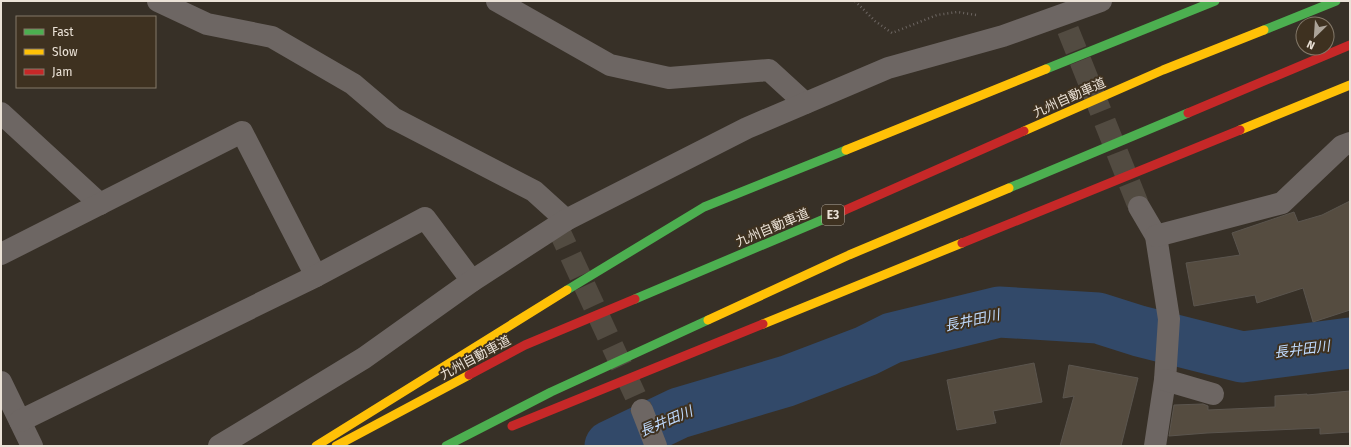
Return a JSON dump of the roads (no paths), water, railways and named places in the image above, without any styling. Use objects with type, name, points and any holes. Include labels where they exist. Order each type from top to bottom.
[{"type":"highway","points":[[316,446],[535,309],[704,207],[1216,1]]},
{"type":"highway","name":"九州自動車道","points":[[336,446],[525,346],[829,217],[1163,70],[1336,1]]},
{"type":"highway","points":[[446,446],[551,392],[849,255],[1350,45]]},
{"type":"highway","points":[[507,428],[1350,85]]},
{"type":"highway","points":[[464,446],[478,440]]},
{"type":"street","points":[[158,1],[207,24],[272,36],[353,84],[393,118],[534,191],[566,220]]},
{"type":"street","points":[[498,1],[610,65],[670,78],[769,70],[805,103]]},
{"type":"street","points":[[219,446],[364,358],[472,281],[566,220],[747,128],[888,68],[1003,36],[1066,22],[1101,1]]},
{"type":"street","points":[[1,113],[100,204]]},
{"type":"street","points":[[1,254],[242,132],[316,276]]},
{"type":"street","points":[[1156,236],[1282,203],[1342,146],[1350,143]]},
{"type":"street","points":[[1139,207],[1156,236],[1169,319],[1166,380],[1154,446]]},
{"type":"street","points":[[20,421],[316,276],[425,218],[472,281]]},
{"type":"street","points":[[1166,380],[1213,394]]},
{"type":"street","points":[[1,382],[32,446]]},
{"type":"street","points":[[643,413],[656,446]]},
{"type":"waterway","name":"長井田川","points":[[610,446],[679,413],[787,381],[866,351],[892,338],[999,312],[1098,318],[1139,331],[1242,357],[1350,343]]},
{"type":"tunnel","points":[[1068,30],[1139,207]]},
{"type":"tunnel","points":[[557,226],[642,410]]}]
